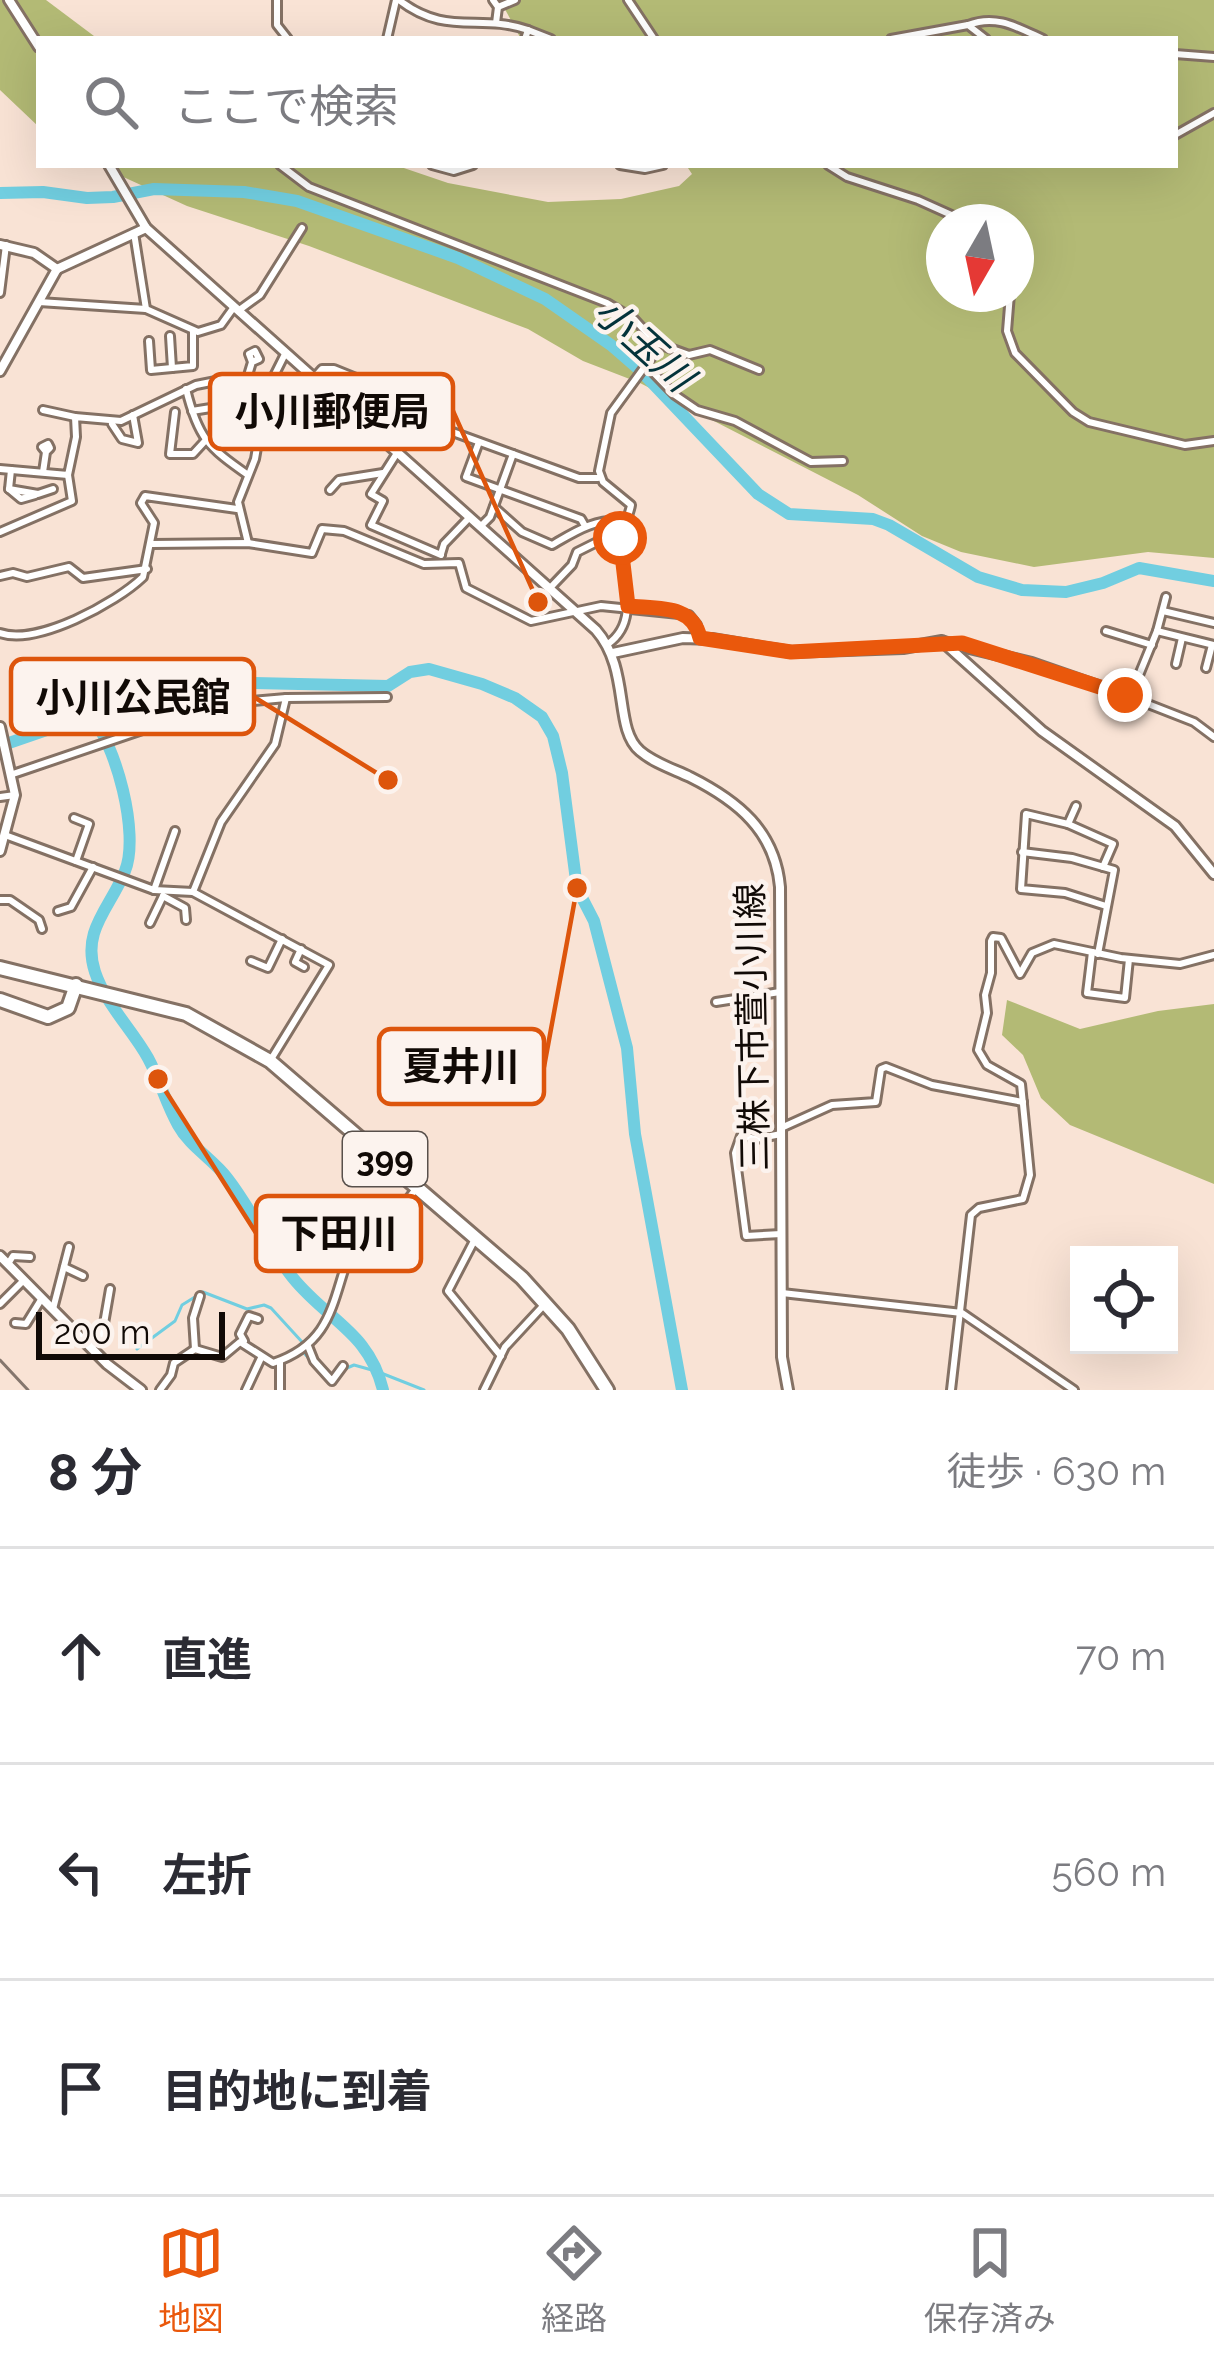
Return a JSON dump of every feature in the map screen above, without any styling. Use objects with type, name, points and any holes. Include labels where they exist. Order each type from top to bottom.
[{"type":"highway","name":"399","points":[[0,968],[186,1014],[271,1061],[546,1303],[607,1390]]},
{"type":"highway","points":[[0,1000],[48,1018],[68,1008],[76,985]]},
{"type":"main road","points":[[9,0],[36,42]]},
{"type":"main road","points":[[111,168],[146,228],[482,526],[611,648],[700,638],[791,652],[903,648],[942,641],[1032,663],[1130,697]]},
{"type":"main road","points":[[0,371],[57,269],[146,228]]},
{"type":"main road","points":[[3,245],[34,253],[57,269]]},
{"type":"main road","points":[[942,641],[1068,752],[1175,826],[1214,874]]},
{"type":"main road","name":"三株下市萱小川線","points":[[611,648],[632,743],[748,814],[771,845],[780,887],[782,1357],[788,1390]]},
{"type":"main road","points":[[0,727],[15,795],[0,851]]},
{"type":"main road","points":[[0,1256],[89,1346],[141,1390]]},
{"type":"street","points":[[277,0],[277,25],[286,36]]},
{"type":"street","points":[[388,36],[397,0],[426,17],[456,25],[496,22],[526,34]]},
{"type":"street","points":[[496,22],[496,4],[514,0]]},
{"type":"street","points":[[628,0],[652,36]]},
{"type":"street","points":[[908,36],[982,20],[998,20],[1036,36]]},
{"type":"street","points":[[968,25],[982,36]]},
{"type":"street","points":[[1178,55],[1214,57]]},
{"type":"street","points":[[1178,133],[1214,113]]},
{"type":"street","points":[[284,168],[309,187],[607,303],[634,319],[655,342],[689,356],[710,350],[759,370]]},
{"type":"street","points":[[833,168],[927,204]]},
{"type":"street","points":[[39,302],[146,309],[193,331],[215,328],[260,295],[302,228]]},
{"type":"street","points":[[134,233],[146,309]]},
{"type":"street","points":[[0,293],[3,245]]},
{"type":"street","points":[[1008,312],[1006,331],[1015,353],[1073,412],[1089,422],[1185,445],[1214,441]]},
{"type":"street","points":[[149,341],[151,370],[193,366],[193,331]]},
{"type":"street","points":[[170,336],[172,368]]},
{"type":"street","points":[[600,477],[607,427],[654,354],[655,342]]},
{"type":"street","points":[[248,543],[237,509],[267,391],[286,352]]},
{"type":"street","points":[[245,383],[252,362]]},
{"type":"street","points":[[645,366],[697,410],[735,421],[811,462],[843,460]]},
{"type":"street","points":[[314,378],[322,369],[334,369],[366,382],[414,418],[579,478],[600,477],[629,500],[631,510],[620,538],[628,606],[611,648]]},
{"type":"street","points":[[43,410],[111,423],[216,380],[245,383],[306,406],[309,425]]},
{"type":"street","points":[[187,389],[205,441],[248,476]]},
{"type":"street","points":[[192,411],[218,406]]},
{"type":"street","points":[[175,412],[171,440],[177,442],[179,455],[194,454],[205,441]]},
{"type":"street","points":[[111,423],[122,439],[138,432],[133,415]]},
{"type":"street","points":[[0,532],[72,501],[68,475],[75,417]]},
{"type":"street","points":[[479,442],[466,477],[581,519],[585,526]]},
{"type":"street","points":[[43,472],[46,452]]},
{"type":"street","points":[[398,453],[371,494],[383,501],[371,525],[463,566],[466,588],[522,620],[628,606],[688,615],[700,638]]},
{"type":"street","points":[[482,526],[513,454]]},
{"type":"street","points":[[0,469],[68,475]]},
{"type":"street","points":[[11,470],[8,488],[21,499],[52,489]]},
{"type":"street","points":[[330,490],[339,480],[383,473]]},
{"type":"street","points":[[0,633],[11,637],[64,626],[135,585],[147,569],[152,544],[154,523],[141,503],[145,496],[237,509]]},
{"type":"street","points":[[494,507],[523,532],[552,545],[585,526],[626,521]]},
{"type":"street","points":[[441,559],[444,544],[470,516]]},
{"type":"street","points":[[152,544],[248,543],[312,553],[322,529],[344,531],[424,564],[441,559]]},
{"type":"street","points":[[550,588],[572,565],[577,552],[620,538]]},
{"type":"street","points":[[0,576],[27,577],[69,567],[83,578],[147,569]]},
{"type":"street","points":[[1166,597],[1130,697],[1193,722],[1214,737]]},
{"type":"street","points":[[1162,611],[1214,623]]},
{"type":"street","points":[[1106,631],[1152,645]]},
{"type":"street","points":[[1157,632],[1213,645],[1206,668]]},
{"type":"street","points":[[1176,664],[1182,638]]},
{"type":"street","points":[[13,772],[219,704],[388,697]]},
{"type":"street","points":[[193,892],[221,822],[275,744],[286,698]]},
{"type":"street","points":[[0,797],[15,795]]},
{"type":"street","points":[[1068,824],[1076,806]]},
{"type":"street","points":[[1103,867],[1112,844],[1029,812],[1021,889],[1065,893],[1106,906]]},
{"type":"street","points":[[74,818],[89,824],[76,861]]},
{"type":"street","points":[[154,890],[175,831]]},
{"type":"street","points":[[5,835],[154,890],[185,908],[186,920]]},
{"type":"street","points":[[1022,851],[1114,869],[1087,993],[1125,998],[1129,959]]},
{"type":"street","points":[[58,911],[71,907],[93,867]]},
{"type":"street","points":[[164,895],[193,892],[328,965],[271,1061]]},
{"type":"street","points":[[150,923],[164,895]]},
{"type":"street","points":[[0,900],[10,900],[39,920],[42,929]]},
{"type":"street","points":[[951,1390],[971,1215],[979,1208],[1016,1203],[1026,1194],[1030,1168],[1020,1082],[987,1066],[978,1050],[988,1013],[985,994],[991,973],[991,940],[1001,938],[1020,974],[1027,958],[1043,946],[1186,964],[1214,955]]},
{"type":"street","points":[[251,961],[268,968],[282,939]]},
{"type":"street","points":[[301,949],[295,962],[304,967]]},
{"type":"street","points":[[716,1002],[780,992]]},
{"type":"street","points":[[782,1234],[746,1236],[735,1154],[741,1136],[755,1138],[781,1131],[832,1105],[876,1102],[881,1070],[886,1066],[932,1085],[1023,1102]]},
{"type":"street","points":[[258,1319],[249,1316],[244,1320],[240,1334],[268,1362],[280,1361],[306,1345],[327,1327],[356,1238],[390,1222],[417,1187]]},
{"type":"street","points":[[476,1238],[448,1291],[501,1356]]},
{"type":"street","points":[[53,1310],[70,1247]]},
{"type":"street","points":[[8,1264],[13,1256],[30,1257]]},
{"type":"street","points":[[64,1267],[83,1276]]},
{"type":"street","points":[[0,1304],[24,1280]]},
{"type":"street","points":[[89,1346],[101,1342],[110,1289]]},
{"type":"street","points":[[782,1293],[962,1313],[1074,1390]]},
{"type":"street","points":[[195,1349],[194,1318],[200,1296]]},
{"type":"street","points":[[15,1323],[26,1324],[42,1298]]},
{"type":"street","points":[[484,1390],[501,1356],[546,1303]]},
{"type":"street","points":[[195,1349],[222,1357],[235,1342],[245,1344]]},
{"type":"street","points":[[306,1345],[332,1381],[343,1366]]},
{"type":"street","points":[[160,1390],[175,1363],[195,1349]]},
{"type":"street","points":[[246,1390],[261,1358]]},
{"type":"street","points":[[280,1361],[280,1390]]},
{"type":"green space","points":[[0,0],[46,0],[94,36],[36,36],[36,124],[0,90]]},
{"type":"green space","points":[[500,0],[1214,0],[1214,558],[1148,552],[1034,567],[961,552],[922,536],[858,495],[640,383],[583,361],[528,329],[309,246],[187,206],[104,168],[404,168],[448,183],[548,202],[621,199],[679,186],[692,174],[688,168],[1178,168],[1178,36],[519,36]]},
{"type":"green space","points":[[1007,1000],[1080,1029],[1214,1004],[1214,1184],[1070,1125],[1041,1098],[1023,1055],[1002,1035]]},
{"type":"waterway","name":"小玉川","points":[[0,193],[87,198],[154,189],[244,192],[297,201],[458,258],[545,299],[642,372],[758,494],[789,514],[873,519],[978,577],[1022,590],[1066,592],[1139,568],[1214,581]]},
{"type":"waterway","points":[[0,746],[90,715],[179,694],[249,683],[388,686],[410,672],[429,669],[515,698],[542,717],[553,736],[562,773],[577,888],[594,921],[627,1048],[635,1134],[682,1390]]},
{"type":"waterway","points":[[90,715],[109,746],[130,835],[125,871],[92,944],[100,984],[148,1058],[183,1133],[228,1179],[293,1278],[358,1340],[383,1390]]},
{"type":"waterway","points":[[137,1349],[175,1321],[182,1305],[203,1292],[247,1309],[271,1308],[303,1343],[312,1362]]},
{"type":"waterway","points":[[347,1368],[354,1365],[379,1372]]},
{"type":"waterway","points":[[381,1373],[424,1390]]},
{"type":"railway","points":[[0,1360],[28,1390]]},
{"type":"place","name":"小川郵便局","points":[[538,602]]},
{"type":"place","name":"小川公民館","points":[[388,780]]},
{"type":"place","name":"夏井川","points":[[577,888]]},
{"type":"place","name":"下田川","points":[[158,1079]]},
{"type":"route","points":[[620,538],[628,606],[688,615],[700,638],[791,652],[962,643],[1125,695]]}]
